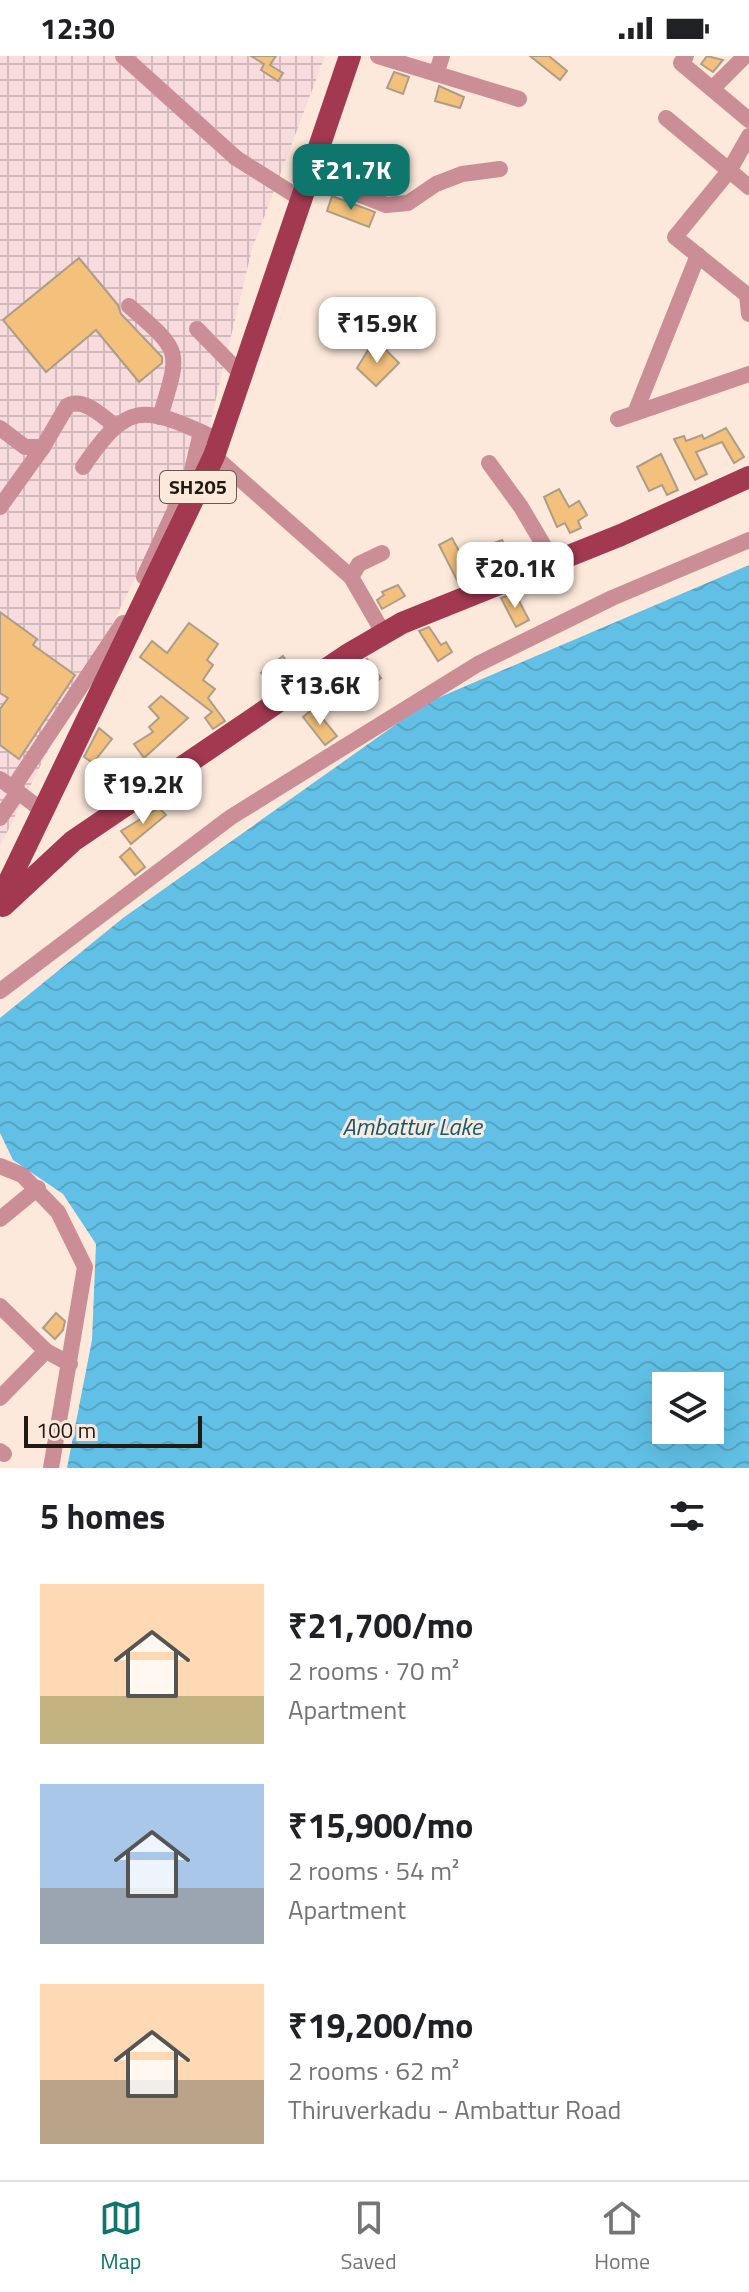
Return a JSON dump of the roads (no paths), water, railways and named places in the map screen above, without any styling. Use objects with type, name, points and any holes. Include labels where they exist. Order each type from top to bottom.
[{"type":"main road","name":"SH205","points":[[0,900],[241,374],[350,56]]},
{"type":"main road","points":[[0,908],[73,841],[384,634],[749,477]]},
{"type":"main road","points":[[40,818],[50,837],[73,841]]},
{"type":"street","points":[[123,56],[236,158],[301,199]]},
{"type":"street","points":[[378,56],[519,99]]},
{"type":"street","points":[[436,74],[442,56]]},
{"type":"street","points":[[686,56],[681,63],[749,120]]},
{"type":"street","points":[[712,89],[745,56]]},
{"type":"street","points":[[666,118],[749,187]]},
{"type":"street","points":[[749,136],[729,171],[675,237],[747,295],[749,314]]},
{"type":"street","points":[[309,175],[386,205],[400,206],[462,174],[500,169]]},
{"type":"street","points":[[635,413],[698,255]]},
{"type":"street","points":[[129,306],[166,338],[174,349],[174,373],[160,417]]},
{"type":"street","points":[[197,329],[241,374]]},
{"type":"street","points":[[618,419],[749,374]]},
{"type":"street","points":[[0,507],[43,447],[67,406],[73,402],[84,405],[114,425]]},
{"type":"street","points":[[83,467],[114,425],[141,412],[160,417],[211,442],[351,577],[384,634]]},
{"type":"street","points":[[0,428],[25,447],[43,447]]},
{"type":"street","points":[[0,818],[10,786],[119,632],[191,475],[211,442]]},
{"type":"street","points":[[489,463],[521,507],[553,561]]},
{"type":"street","points":[[0,991],[231,817],[478,664],[612,598],[749,540]]},
{"type":"street","points":[[351,577],[359,564],[382,553]]},
{"type":"street","points":[[10,786],[40,818]]},
{"type":"street","points":[[0,1166],[38,1188],[58,1212],[85,1267],[51,1468]]},
{"type":"street","points":[[0,1219],[38,1188]]},
{"type":"street","points":[[0,1306],[46,1351],[70,1364]]},
{"type":"street","points":[[0,1398],[46,1351]]},
{"type":"water","name":"Ambattur Lake","points":[[749,565],[749,1468],[67,1468],[92,1340],[96,1244],[63,1194],[13,1160],[0,1133],[0,1018],[123,918],[426,703]]}]
